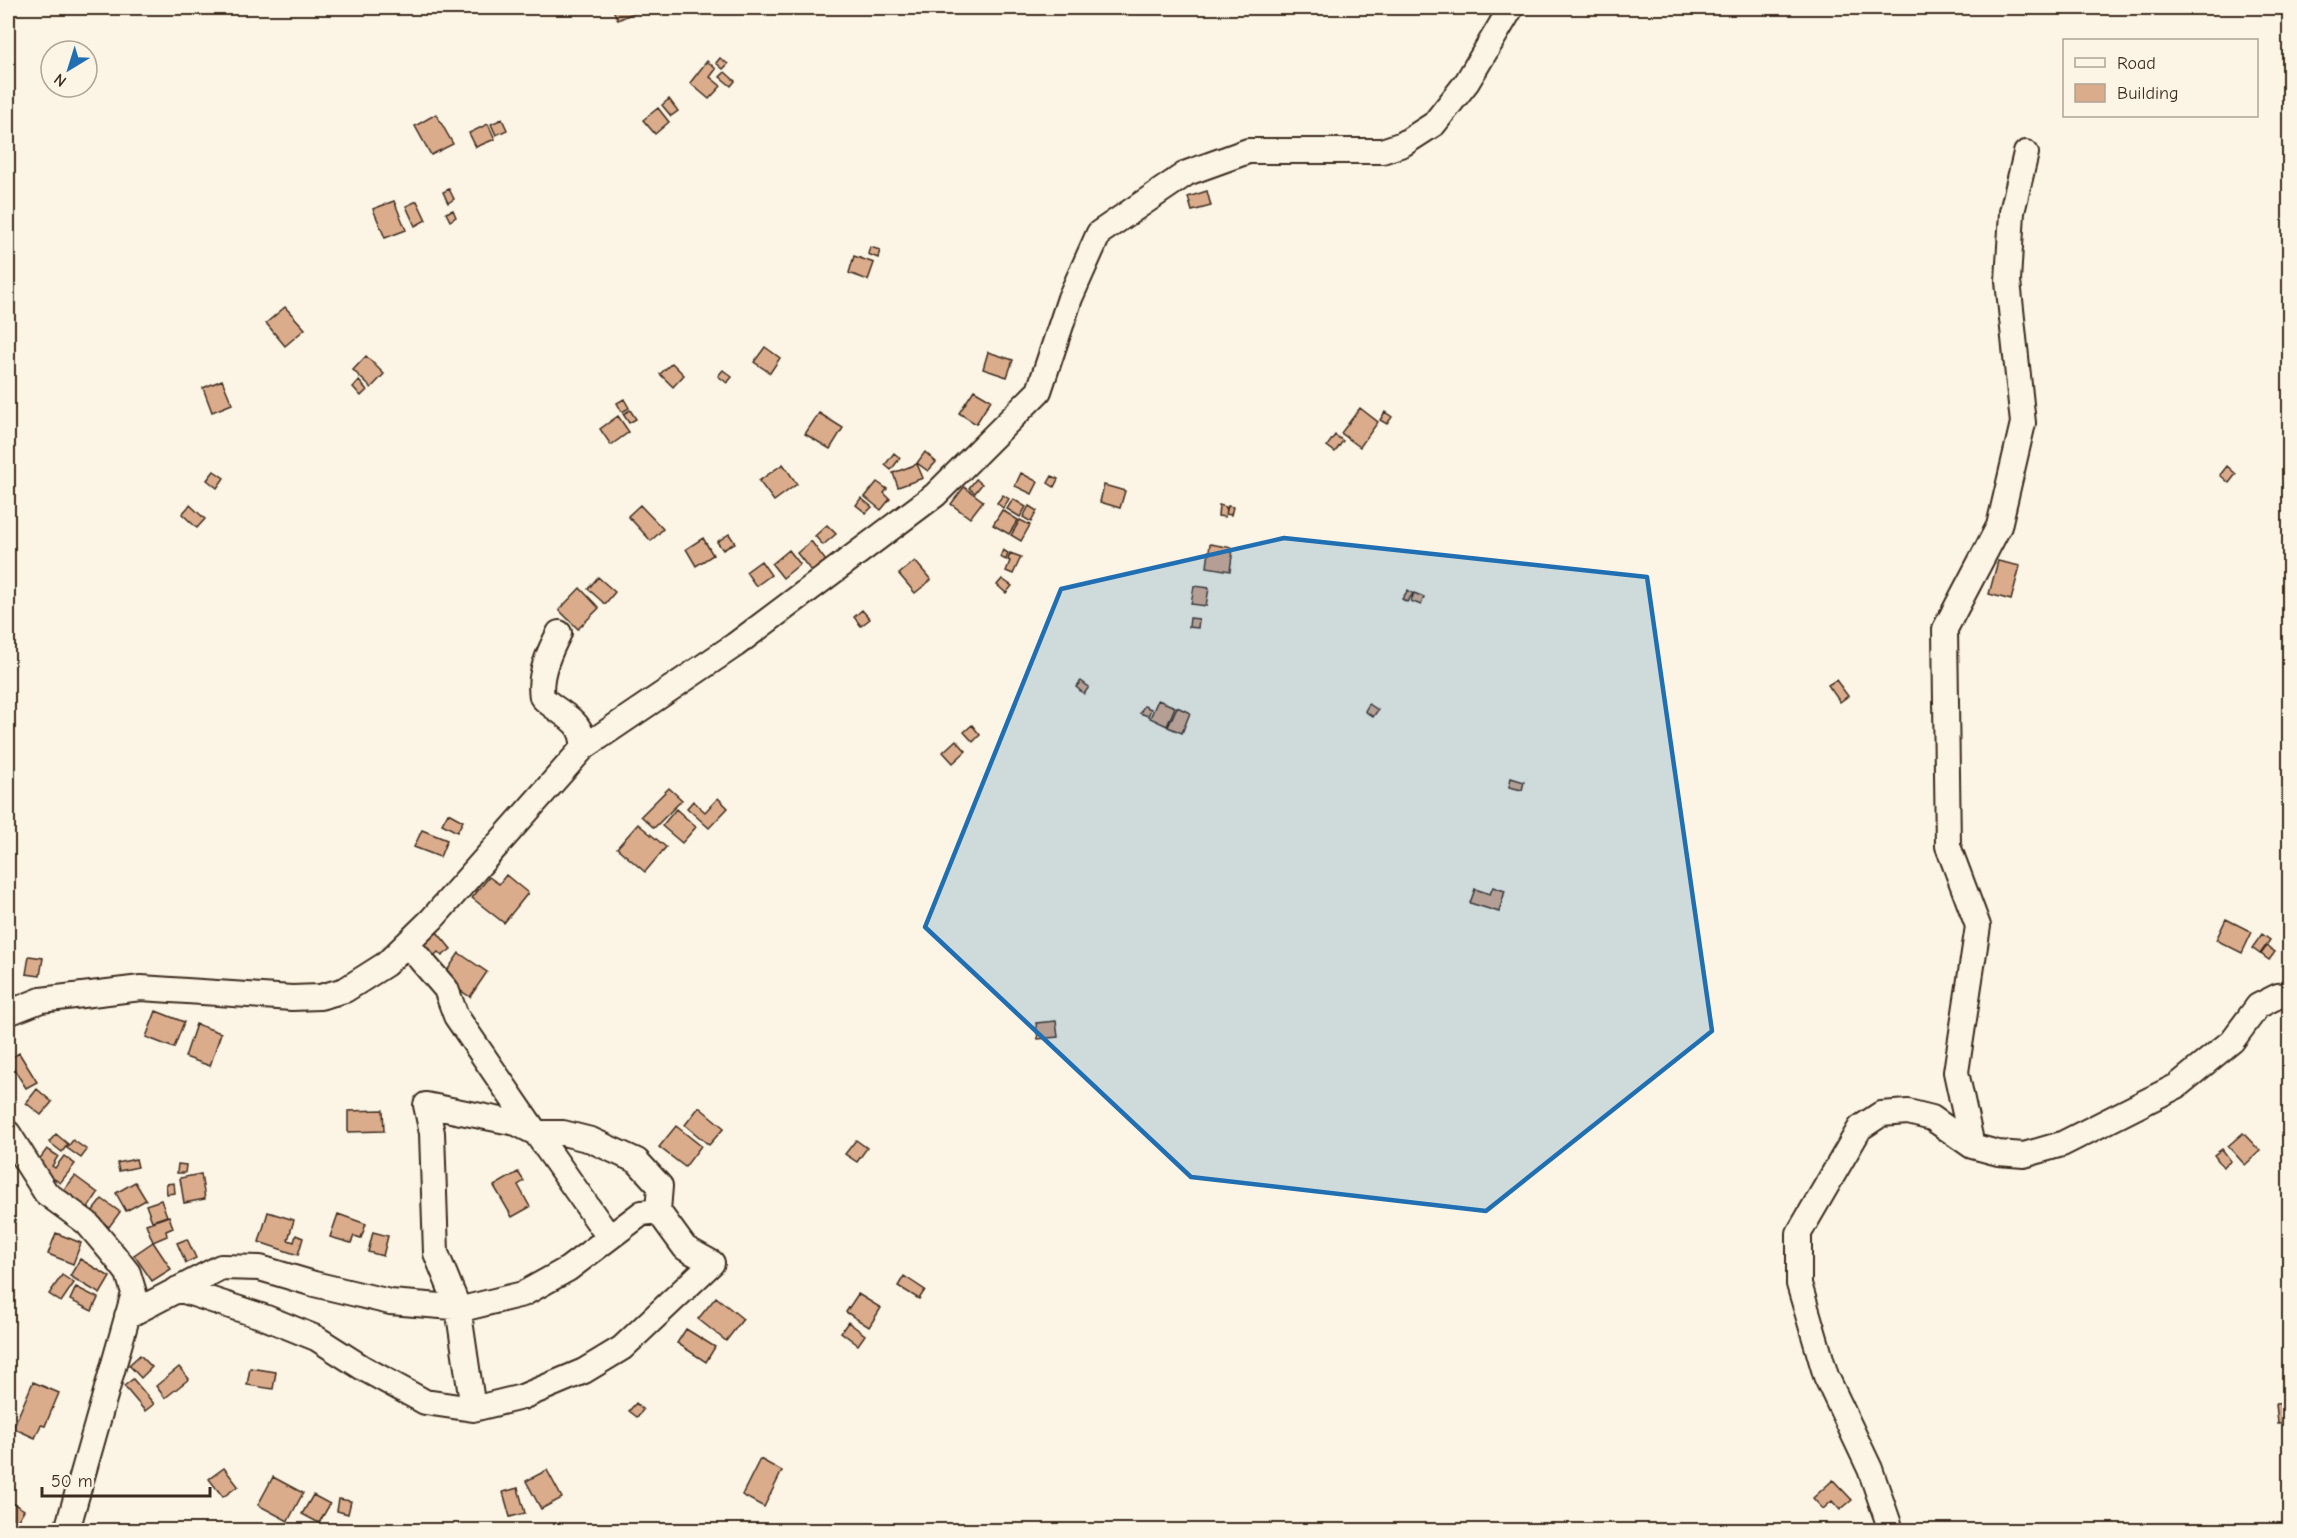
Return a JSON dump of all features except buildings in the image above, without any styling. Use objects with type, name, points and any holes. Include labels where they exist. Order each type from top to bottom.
[{"type":"street","points":[[8,1013],[41,1000],[141,988],[292,998],[321,997],[345,990],[386,964],[432,920],[583,748],[735,645],[935,495],[1040,391],[1070,298],[1099,233],[1187,173],[1248,151],[1382,151],[1404,144],[1434,123],[1467,82],[1511,8]]},
{"type":"street","points":[[1972,1146],[1956,1072],[1978,926],[1948,846],[1945,629],[1999,526],[2023,423],[2008,281],[2012,212],[2026,153]]},
{"type":"street","points":[[559,633],[543,672],[540,686],[542,697],[579,728],[584,736],[583,748]]},
{"type":"street","points":[[407,944],[446,989],[456,1016],[609,1237]]},
{"type":"street","points":[[1891,1530],[1870,1469],[1826,1376],[1799,1284],[1799,1233],[1860,1128],[1881,1114],[1908,1112],[1932,1118],[1972,1146],[1998,1153],[2024,1155],[2062,1144],[2177,1086],[2232,1041],[2258,1006],[2278,996],[2289,994]]},
{"type":"street","points":[[178,1289],[264,1317],[316,1338],[363,1368],[425,1402],[473,1409],[522,1397],[584,1371],[622,1348],[712,1263],[685,1248],[658,1211],[660,1186],[637,1161],[591,1140],[563,1133],[536,1133],[516,1123],[426,1105],[432,1133],[436,1253],[458,1307],[473,1409]]},
{"type":"street","points":[[8,1133],[46,1193],[87,1223],[128,1274],[134,1293],[67,1530]]},
{"type":"street","points":[[127,1316],[220,1267],[260,1268],[314,1284],[390,1302],[466,1308],[523,1294],[568,1269],[642,1213],[658,1211]]},
{"type":"highlighted area","points":[[1284,538],[1647,577],[1712,1031],[1486,1211],[1191,1177],[925,927],[1061,589]]}]
